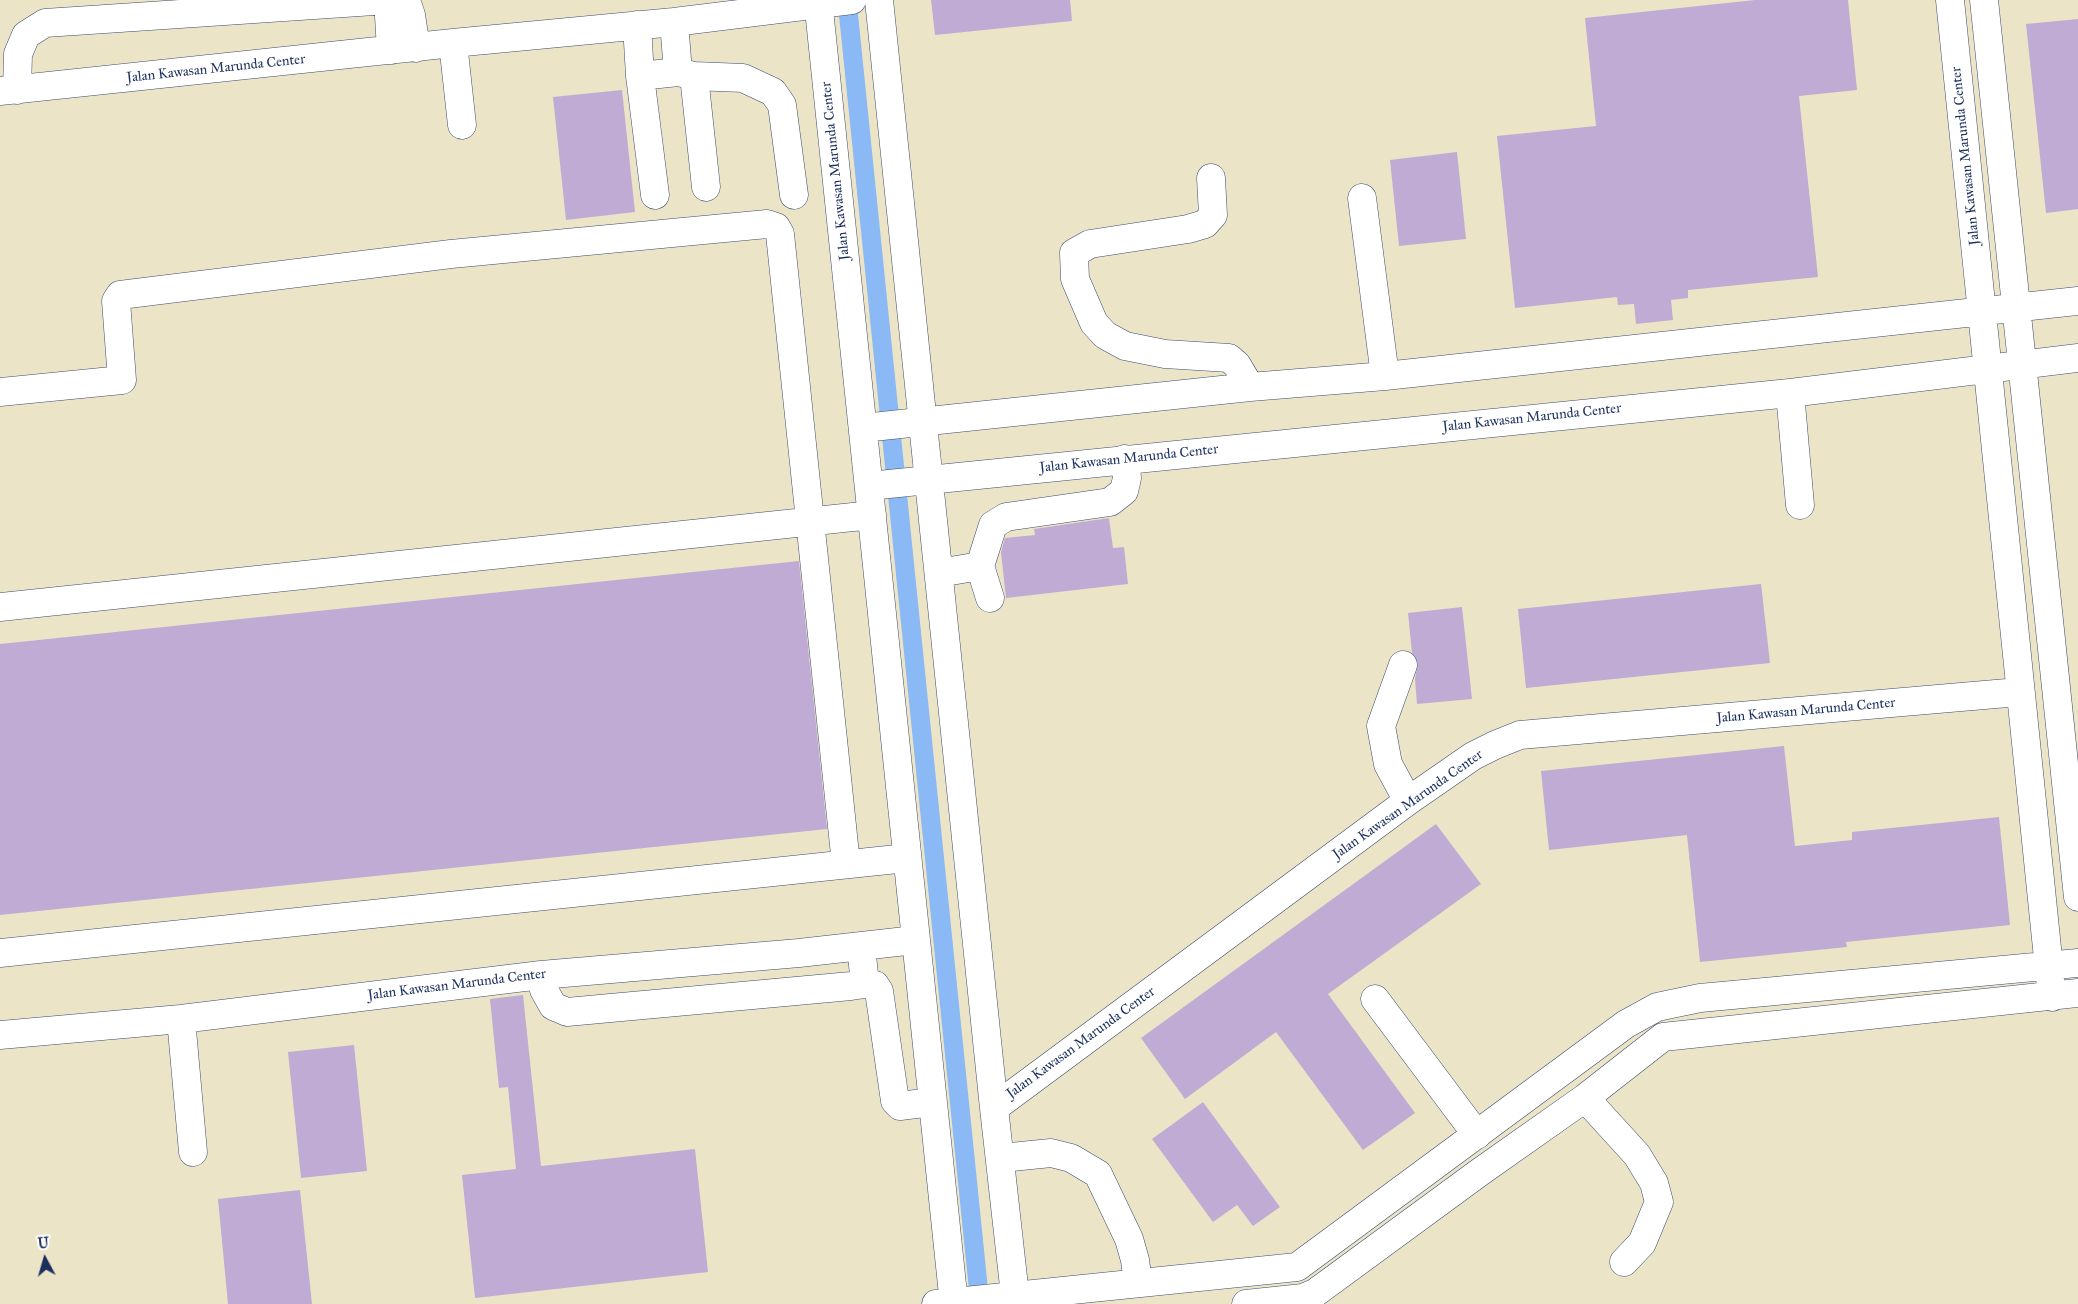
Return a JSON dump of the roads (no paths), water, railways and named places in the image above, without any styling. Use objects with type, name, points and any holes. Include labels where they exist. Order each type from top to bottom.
[{"type":"lane","name":"Jalan Kawasan Marunda Center","points":[[389,0],[45,23],[26,35],[18,54],[8,90],[453,43],[674,22],[766,6],[820,2],[872,485],[872,515],[952,1303],[1011,1299],[1138,1283],[1297,1267],[1626,1024],[1657,1007],[1700,998],[2078,963]]},
{"type":"lane","points":[[400,0],[389,16],[404,49]]},
{"type":"lane","points":[[820,2],[852,0]]},
{"type":"lane","name":"Jalan Kawasan Marunda Center","points":[[879,0],[925,480],[938,573],[994,1108],[1001,1158],[1011,1299]]},
{"type":"lane","name":"Jalan Kawasan Marunda Center","points":[[1950,0],[2019,692],[2052,997]]},
{"type":"lane","points":[[1984,0],[2078,897]]},
{"type":"lane","points":[[674,22],[686,74],[706,187]]},
{"type":"lane","points":[[636,25],[640,76],[655,195]]},
{"type":"lane","points":[[453,43],[462,125]]},
{"type":"lane","points":[[640,76],[686,74],[743,78],[773,92],[782,106],[794,195]]},
{"type":"lane","points":[[1211,178],[1213,215],[1205,224],[1188,229],[1090,244],[1074,252],[1075,279],[1094,323],[1105,335],[1125,346],[1165,354],[1229,358],[1237,365],[1250,387]]},
{"type":"lane","points":[[1362,198],[1386,376]]},
{"type":"lane","points":[[0,392],[122,380],[116,301],[120,294],[451,254],[767,224],[776,227],[780,234],[846,864]]},
{"type":"lane","points":[[866,427],[1250,387],[1386,376],[2078,301]]},
{"type":"lane","name":"Jalan Kawasan Marunda Center","points":[[872,485],[1790,393],[1987,367],[2078,358]]},
{"type":"lane","points":[[1790,393],[1800,506]]},
{"type":"lane","points":[[990,598],[980,566],[993,525],[1006,517],[1110,502],[1124,491],[1127,478],[1125,459]]},
{"type":"lane","points":[[0,607],[352,568],[810,523],[872,515]]},
{"type":"lane","points":[[938,573],[980,566]]},
{"type":"lane","points":[[1403,665],[1381,726],[1388,764],[1408,801]]},
{"type":"lane","name":"Jalan Kawasan Marunda Center","points":[[994,1108],[1408,801],[1473,756],[1520,735],[2019,692]]},
{"type":"lane","points":[[0,953],[907,858]]},
{"type":"lane","name":"Jalan Kawasan Marunda Center","points":[[0,1035],[181,1018],[541,975],[799,953],[915,940]]},
{"type":"lane","points":[[861,946],[865,984]]},
{"type":"lane","points":[[799,953],[805,990]]},
{"type":"lane","points":[[541,975],[544,990],[553,1006],[567,1012],[865,984],[874,985],[879,991],[895,1101],[900,1106],[932,1102]]},
{"type":"lane","points":[[1246,1304],[1303,1298],[1315,1294],[1480,1172],[1585,1098],[1663,1037],[2078,993]]},
{"type":"lane","points":[[1375,999],[1470,1141],[1480,1172]]},
{"type":"lane","points":[[1657,1007],[1663,1037]]},
{"type":"lane","points":[[181,1018],[193,1152]]},
{"type":"lane","points":[[1585,1098],[1638,1156],[1654,1183],[1659,1202],[1642,1242],[1624,1262]]},
{"type":"lane","points":[[1001,1158],[1050,1153],[1071,1158],[1098,1174],[1129,1239],[1136,1260],[1138,1283]]},
{"type":"waterway","points":[[847,0],[980,1304]]}]
